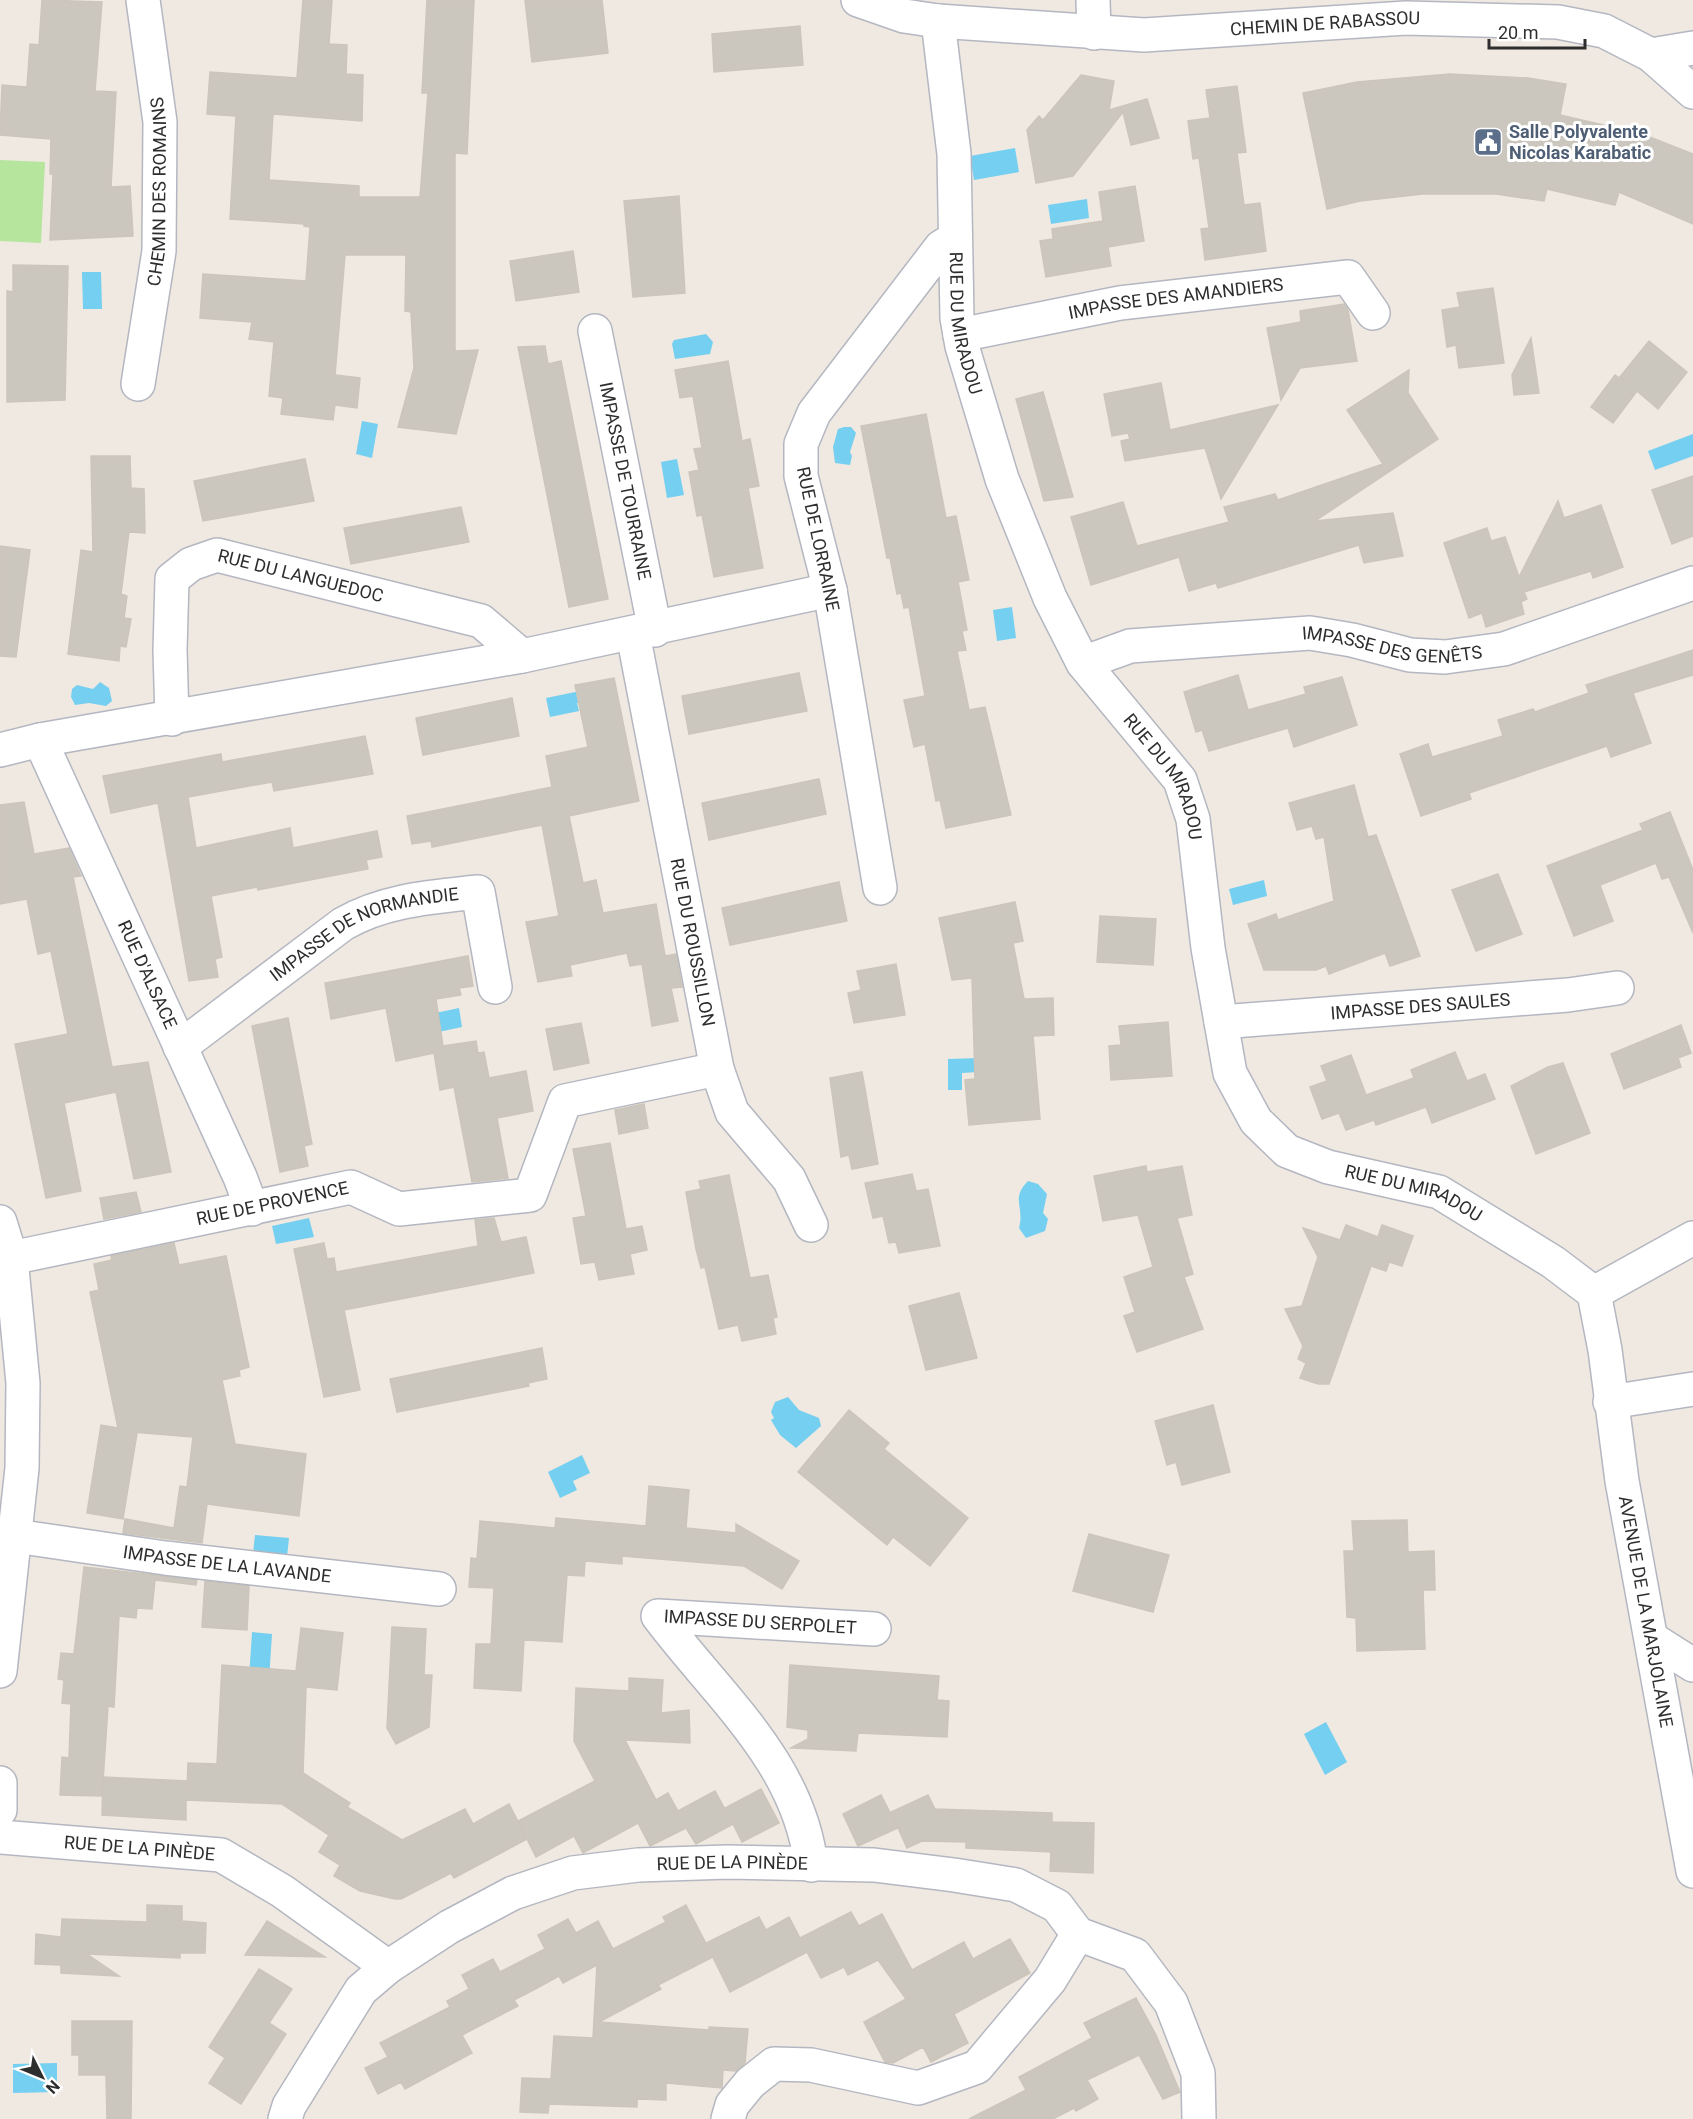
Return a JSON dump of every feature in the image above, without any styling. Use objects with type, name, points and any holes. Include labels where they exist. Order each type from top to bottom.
[{"type":"street","name":"CHEMIN DES ROMAINS","points":[[138,384],[159,251],[160,122],[143,0]]},
{"type":"street","name":"CHEMIN DE RABASSOU","points":[[858,0],[904,16],[938,21],[1144,35],[1406,18],[1558,22],[1604,31],[1651,55],[1693,92]]},
{"type":"street","points":[[1093,0],[1094,33]]},
{"type":"street","name":"RUE DU MIRADOU","points":[[938,21],[954,154],[954,238],[960,335],[1002,479],[1050,598],[1083,663],[1180,780],[1193,819],[1208,948],[1230,1072],[1256,1121],[1287,1151],[1328,1167],[1439,1192],[1553,1262],[1594,1293]]},
{"type":"street","points":[[1651,55],[1693,48]]},
{"type":"street","name":"RUE DE LORRAINE","points":[[880,888],[830,590],[801,476],[801,444],[814,413],[941,247],[954,238]]},
{"type":"street","name":"IMPASSE DES AMANDIERS","points":[[960,335],[1120,303],[1348,277],[1373,314]]},
{"type":"street","name":"IMPASSE DE TOURRAINE","points":[[595,331],[644,632]]},
{"type":"street","name":"RUE DU LANGUEDOC","points":[[172,719],[170,650],[172,579],[190,564],[217,555],[481,621],[522,656]]},
{"type":"street","name":"IMPASSE DES GENÊTS","points":[[1083,663],[1130,646],[1310,633],[1352,640],[1410,655],[1445,657],[1504,649],[1693,583]]},
{"type":"street","points":[[0,750],[40,740],[172,719],[522,656],[644,632],[830,590]]},
{"type":"street","name":"RUE DU ROUSSILLON","points":[[644,632],[717,1069],[732,1112],[789,1179],[810,1225]]},
{"type":"street","name":"RUE D'ALSACE","points":[[40,740],[240,1177],[252,1209]]},
{"type":"street","name":"IMPASSE DE NORMANDIE","points":[[180,1047],[342,924],[364,912],[413,899],[478,892],[495,987]]},
{"type":"street","name":"IMPASSE DES SAULES","points":[[1221,1022],[1568,995],[1617,988]]},
{"type":"street","name":"RUE DE PROVENCE","points":[[11,1258],[351,1187],[399,1209],[530,1195],[565,1101],[717,1069]]},
{"type":"street","points":[[0,1222],[11,1258],[23,1383],[22,1468],[0,1671]]},
{"type":"street","points":[[1594,1293],[1693,1238]]},
{"type":"street","name":"AVENUE DE LA MARJOLAINE","points":[[1594,1293],[1605,1350],[1610,1402],[1652,1639],[1684,1763],[1693,1871]]},
{"type":"street","points":[[1610,1402],[1693,1389]]},
{"type":"street","name":"IMPASSE DE LA LAVANDE","points":[[15,1536],[165,1558],[439,1589]]},
{"type":"street","name":"IMPASSE DU SERPOLET","points":[[811,1865],[808,1835],[776,1763],[750,1727],[658,1616],[874,1629]]},
{"type":"street","points":[[1652,1639],[1693,1665]]},
{"type":"street","points":[[0,1783],[0,1810]]},
{"type":"street","name":"RUE DE LA PINÈDE","points":[[0,1837],[221,1855],[282,1891],[388,1967]]},
{"type":"street","name":"RUE DE LA PINÈDE","points":[[285,2119],[289,2106],[361,1990],[388,1967],[449,1928],[513,1893],[573,1873],[649,1865],[728,1862],[874,1865],[1016,1885],[1057,1906],[1078,1934]]},
{"type":"street","points":[[728,2119],[732,2105],[750,2084],[774,2064],[811,2065],[918,2088],[977,2067],[1050,1980],[1078,1934],[1135,1955],[1171,2003],[1198,2073],[1199,2119]]},
{"type":"green space","points":[[0,160],[45,162],[41,243],[0,241]]},
{"type":"water","points":[[1015,148],[1019,172],[974,180],[970,156]]},
{"type":"water","points":[[1087,199],[1089,218],[1051,224],[1048,205]]},
{"type":"water","points":[[82,272],[101,272],[102,309],[83,309]]},
{"type":"water","points":[[706,334],[713,342],[710,354],[675,359],[672,344],[674,340]]},
{"type":"water","points":[[362,421],[378,424],[372,458],[356,454]]},
{"type":"water","points":[[851,427],[856,433],[850,452],[852,456],[850,465],[835,463],[833,447],[838,429]]},
{"type":"water","points":[[1693,434],[1693,456],[1655,470],[1648,451]]},
{"type":"water","points":[[677,459],[684,495],[667,498],[661,462]]},
{"type":"water","points":[[1012,607],[1016,638],[997,641],[993,610]]},
{"type":"water","points":[[100,682],[109,688],[112,701],[106,706],[89,703],[75,705],[71,697],[72,689],[77,685],[93,689]]},
{"type":"water","points":[[585,690],[587,701],[577,703],[579,711],[550,717],[546,698]]},
{"type":"water","points":[[1264,880],[1267,896],[1233,905],[1229,889]]},
{"type":"water","points":[[459,1008],[462,1027],[429,1034],[426,1015]]},
{"type":"water","points":[[979,1058],[979,1072],[962,1073],[962,1090],[948,1090],[948,1059]]},
{"type":"water","points":[[1028,1181],[1038,1184],[1047,1194],[1043,1213],[1048,1219],[1045,1231],[1026,1238],[1019,1228],[1019,1198]]},
{"type":"water","points":[[309,1218],[314,1237],[276,1244],[272,1226]]},
{"type":"water","points":[[788,1397],[799,1410],[819,1418],[821,1426],[796,1448],[780,1435],[771,1420],[774,1418],[771,1412],[775,1402]]},
{"type":"water","points":[[582,1455],[590,1473],[573,1481],[577,1490],[560,1498],[548,1472]]},
{"type":"water","points":[[255,1535],[289,1538],[287,1557],[253,1553]]},
{"type":"water","points":[[252,1632],[272,1634],[269,1680],[249,1679]]},
{"type":"water","points":[[1326,1722],[1347,1762],[1325,1775],[1304,1734]]},
{"type":"water","points":[[57,2063],[57,2092],[13,2093],[13,2064]]},
{"type":"building","points":[[42,0],[102,2],[95,91],[116,92],[111,187],[130,186],[133,236],[50,240],[53,174],[50,174],[51,139],[0,135],[2,85],[27,87],[30,44],[39,45]]},
{"type":"building","points":[[303,0],[332,0],[329,44],[347,45],[346,74],[363,75],[362,121],[273,114],[269,180],[359,186],[359,197],[420,197],[428,93],[422,93],[427,0],[474,0],[467,154],[455,153],[455,351],[478,350],[456,434],[398,427],[414,368],[411,312],[405,311],[406,255],[345,255],[335,375],[360,378],[357,408],[335,405],[333,420],[281,414],[283,398],[269,396],[274,342],[249,339],[252,322],[200,318],[203,274],[306,281],[310,227],[304,224],[230,219],[236,116],[207,114],[210,72],[297,78]]},
{"type":"building","points":[[525,0],[602,0],[608,53],[532,62]]},
{"type":"building","points":[[800,26],[803,65],[714,72],[712,34]]},
{"type":"building","name":"Salle Polyvalente Nicolas Karabatic","points":[[1450,74],[1528,78],[1566,84],[1560,115],[1642,134],[1693,154],[1693,224],[1619,192],[1615,205],[1547,189],[1544,201],[1496,194],[1423,194],[1360,201],[1327,209],[1303,93],[1357,82]]},
{"type":"building","points":[[1081,75],[1114,81],[1109,110],[1147,99],[1159,138],[1131,145],[1123,112],[1073,176],[1036,183],[1027,130],[1039,116],[1043,120]]},
{"type":"building","points":[[1237,86],[1246,152],[1237,153],[1244,205],[1260,203],[1266,251],[1205,260],[1201,229],[1209,228],[1199,158],[1193,159],[1188,121],[1210,118],[1206,90]]},
{"type":"building","points":[[1135,186],[1144,241],[1108,247],[1111,266],[1046,277],[1040,241],[1053,239],[1052,229],[1103,221],[1099,192]]},
{"type":"building","points":[[679,196],[685,293],[633,297],[624,201]]},
{"type":"building","points":[[573,251],[579,292],[516,301],[510,261]]},
{"type":"building","points":[[13,265],[68,266],[65,400],[7,402],[7,291],[13,292]]},
{"type":"building","points":[[1493,288],[1504,363],[1459,368],[1456,345],[1447,347],[1442,310],[1460,307],[1457,293]]},
{"type":"building","points":[[1344,304],[1348,310],[1357,361],[1300,368],[1281,400],[1267,328],[1301,322],[1300,311]]},
{"type":"building","points":[[1531,338],[1539,393],[1514,395],[1512,375]]},
{"type":"building","points":[[1649,341],[1687,372],[1658,409],[1637,391],[1613,423],[1591,407],[1615,375],[1631,386],[1620,377]]},
{"type":"building","points":[[545,346],[548,364],[561,361],[608,599],[569,607],[518,347]]},
{"type":"building","points":[[728,361],[742,441],[750,439],[759,486],[748,488],[763,568],[714,577],[702,515],[697,516],[689,472],[699,470],[694,449],[702,448],[693,396],[680,398],[675,370]]},
{"type":"building","points":[[1409,370],[1408,393],[1438,439],[1315,521],[1393,513],[1403,556],[1364,563],[1359,545],[1218,588],[1216,583],[1189,591],[1179,557],[1091,585],[1071,517],[1123,502],[1137,546],[1229,522],[1224,507],[1275,494],[1278,500],[1383,464],[1347,410]]},
{"type":"building","points":[[1161,383],[1170,430],[1278,405],[1221,499],[1205,448],[1125,461],[1121,441],[1130,439],[1128,433],[1112,436],[1104,394]]},
{"type":"building","points":[[1043,392],[1073,497],[1044,501],[1016,399]]},
{"type":"building","points":[[926,414],[946,518],[956,516],[969,580],[958,582],[967,630],[962,631],[966,650],[957,651],[969,710],[985,707],[1011,815],[946,828],[940,800],[936,801],[925,744],[914,747],[904,700],[925,696],[909,607],[904,608],[901,593],[897,594],[890,558],[887,558],[861,426]]},
{"type":"building","points":[[91,456],[130,456],[131,488],[144,489],[145,533],[129,532],[121,594],[127,596],[124,618],[131,619],[126,647],[120,646],[119,661],[68,654],[81,550],[93,552]]},
{"type":"building","points":[[305,459],[314,501],[203,521],[194,481]]},
{"type":"building","points":[[1693,476],[1693,536],[1672,544],[1652,490]]},
{"type":"building","points":[[1558,501],[1564,518],[1601,505],[1623,567],[1593,578],[1591,571],[1524,592],[1527,599],[1521,602],[1524,614],[1486,627],[1482,613],[1469,618],[1444,543],[1487,528],[1491,541],[1505,537],[1519,577]]},
{"type":"building","points":[[461,507],[469,542],[351,564],[344,528]]},
{"type":"building","points":[[0,546],[30,550],[16,657],[0,656]]},
{"type":"building","points":[[1693,650],[1693,675],[1633,693],[1651,743],[1611,757],[1607,746],[1469,793],[1471,799],[1421,816],[1400,754],[1428,744],[1432,757],[1503,736],[1498,720],[1533,709],[1535,712],[1589,693],[1586,685]]},
{"type":"building","points":[[799,673],[807,711],[689,734],[682,696]]},
{"type":"building","points":[[1238,675],[1248,710],[1306,694],[1304,687],[1342,677],[1357,725],[1294,747],[1288,728],[1209,751],[1202,730],[1196,732],[1184,692]]},
{"type":"building","points":[[614,678],[639,801],[569,816],[583,883],[596,880],[603,913],[656,904],[665,956],[676,954],[682,987],[671,988],[678,1021],[652,1026],[642,964],[630,966],[627,953],[570,965],[572,976],[538,982],[526,922],[559,916],[542,825],[432,847],[431,841],[412,844],[407,816],[552,787],[546,756],[588,747],[575,685]]},
{"type":"building","points":[[512,698],[519,736],[423,755],[416,718]]},
{"type":"building","points":[[365,736],[373,774],[274,791],[272,782],[188,797],[196,848],[290,828],[293,848],[377,831],[382,857],[366,860],[368,869],[258,890],[257,887],[211,896],[222,957],[215,959],[218,977],[189,981],[158,803],[111,813],[103,776],[221,754],[222,762]]},
{"type":"building","points":[[819,779],[826,814],[709,840],[702,803]]},
{"type":"building","points":[[1354,785],[1368,837],[1376,835],[1420,956],[1390,966],[1385,953],[1329,974],[1326,966],[1316,970],[1264,970],[1248,924],[1276,914],[1278,920],[1334,901],[1324,837],[1316,839],[1312,826],[1297,830],[1289,803]]},
{"type":"building","points":[[24,802],[34,854],[69,848],[81,876],[73,877],[112,1067],[148,1062],[171,1172],[134,1179],[116,1092],[64,1103],[81,1191],[46,1198],[15,1044],[68,1034],[51,951],[38,954],[27,899],[0,904],[0,805]]},
{"type":"building","points":[[1670,812],[1693,870],[1693,933],[1669,877],[1662,879],[1656,863],[1600,885],[1613,921],[1574,936],[1547,866],[1643,830],[1640,824]]},
{"type":"building","points":[[1498,874],[1522,934],[1476,951],[1452,890]]},
{"type":"building","points":[[839,882],[847,921],[730,945],[722,908]]},
{"type":"building","points":[[1015,902],[1023,941],[1013,943],[1024,999],[1053,998],[1054,1035],[1033,1036],[1040,1119],[969,1125],[965,1080],[975,1079],[972,978],[952,980],[939,918]]},
{"type":"building","points":[[1100,916],[1156,919],[1153,965],[1097,962]]},
{"type":"building","points":[[468,956],[473,986],[459,988],[461,995],[436,999],[443,1046],[476,1041],[478,1053],[484,1052],[489,1078],[526,1071],[533,1111],[497,1118],[508,1178],[472,1182],[454,1087],[440,1090],[434,1053],[396,1061],[386,1008],[331,1019],[325,983]]},
{"type":"building","points":[[896,964],[905,1015],[854,1023],[848,993],[861,990],[857,971]]},
{"type":"building","points":[[288,1018],[312,1144],[304,1146],[308,1166],[280,1172],[252,1026]]},
{"type":"building","points":[[1168,1022],[1172,1076],[1111,1080],[1109,1046],[1121,1045],[1119,1026]]},
{"type":"building","points":[[581,1023],[589,1063],[554,1070],[546,1029]]},
{"type":"building","points":[[1681,1025],[1691,1053],[1678,1058],[1681,1067],[1624,1089],[1611,1054]]},
{"type":"building","points":[[1455,1052],[1467,1081],[1485,1074],[1495,1099],[1432,1123],[1426,1107],[1376,1125],[1374,1120],[1346,1130],[1339,1113],[1322,1119],[1310,1087],[1327,1081],[1321,1066],[1351,1055],[1366,1095],[1414,1078],[1411,1070]]},
{"type":"building","points":[[1563,1063],[1590,1133],[1536,1154],[1511,1086],[1548,1067]]},
{"type":"building","points":[[862,1072],[878,1164],[852,1169],[849,1155],[841,1157],[830,1078]]},
{"type":"building","points":[[644,1104],[648,1128],[619,1134],[615,1110]]},
{"type":"building","points":[[610,1143],[626,1229],[642,1226],[647,1250],[630,1254],[634,1274],[599,1280],[595,1262],[581,1264],[573,1218],[586,1216],[573,1149]]},
{"type":"building","points":[[1146,1166],[1147,1172],[1182,1166],[1192,1215],[1177,1218],[1193,1274],[1184,1277],[1203,1329],[1137,1352],[1124,1316],[1135,1312],[1124,1277],[1153,1267],[1138,1215],[1103,1221],[1094,1176]]},
{"type":"building","points":[[912,1174],[916,1191],[928,1189],[940,1246],[899,1253],[896,1242],[889,1243],[883,1216],[873,1218],[865,1183]]},
{"type":"building","points":[[729,1175],[750,1278],[768,1275],[777,1317],[773,1318],[776,1334],[742,1341],[738,1325],[719,1329],[705,1267],[701,1268],[696,1249],[686,1192],[701,1189],[699,1181]]},
{"type":"building","points":[[136,1192],[141,1212],[104,1219],[100,1198]]},
{"type":"building","points":[[494,1218],[501,1242],[526,1237],[534,1273],[344,1310],[360,1390],[324,1397],[294,1249],[324,1243],[327,1259],[334,1258],[336,1272],[478,1246],[475,1220]]},
{"type":"building","points":[[1346,1225],[1378,1237],[1382,1225],[1413,1236],[1402,1266],[1389,1262],[1386,1271],[1371,1266],[1329,1384],[1318,1384],[1300,1378],[1306,1363],[1298,1359],[1303,1346],[1285,1309],[1302,1306],[1318,1257],[1303,1228],[1340,1240]]},
{"type":"building","points":[[174,1243],[179,1265],[226,1256],[249,1367],[239,1370],[240,1376],[222,1380],[235,1444],[306,1454],[299,1516],[207,1504],[202,1543],[123,1533],[125,1519],[174,1528],[180,1486],[187,1487],[193,1437],[132,1432],[137,1433],[123,1519],[87,1513],[101,1425],[118,1428],[90,1292],[99,1290],[94,1264],[112,1260],[111,1256]]},
{"type":"building","points":[[959,1293],[977,1358],[926,1370],[909,1306]]},
{"type":"building","points":[[542,1348],[547,1379],[528,1383],[529,1386],[397,1412],[390,1379]]},
{"type":"building","points":[[1213,1405],[1230,1472],[1182,1485],[1176,1462],[1167,1465],[1155,1421]]},
{"type":"building","points":[[849,1410],[889,1443],[884,1449],[968,1518],[930,1566],[893,1537],[887,1545],[798,1472]]},
{"type":"building","points":[[649,1486],[689,1490],[686,1528],[736,1533],[736,1524],[799,1561],[782,1589],[744,1566],[622,1556],[622,1564],[585,1561],[584,1576],[567,1575],[562,1642],[524,1640],[521,1691],[474,1688],[476,1644],[491,1644],[494,1588],[469,1587],[471,1558],[477,1559],[480,1521],[555,1528],[556,1518],[646,1526]]},
{"type":"building","points":[[1407,1520],[1408,1552],[1434,1551],[1435,1590],[1423,1590],[1425,1649],[1357,1651],[1356,1618],[1347,1617],[1344,1551],[1354,1551],[1352,1521]]},
{"type":"building","points":[[1089,1534],[1169,1555],[1153,1612],[1073,1591]]},
{"type":"building","points":[[84,1567],[197,1580],[196,1585],[155,1580],[152,1609],[137,1608],[136,1618],[119,1616],[114,1707],[108,1706],[102,1796],[60,1795],[62,1757],[69,1758],[71,1704],[62,1703],[64,1680],[58,1679],[61,1653],[74,1654]]},
{"type":"building","points":[[205,1581],[249,1586],[247,1630],[202,1627]]},
{"type":"building","points":[[392,1627],[426,1629],[424,1675],[432,1675],[429,1727],[396,1744],[387,1728]]},
{"type":"building","points":[[301,1628],[343,1633],[337,1690],[306,1687],[303,1773],[350,1803],[347,1807],[402,1840],[465,1809],[473,1824],[509,1804],[527,1839],[454,1878],[451,1873],[401,1899],[395,1899],[360,1891],[334,1876],[340,1865],[319,1852],[329,1835],[282,1804],[186,1800],[186,1820],[102,1815],[103,1777],[187,1781],[187,1791],[188,1763],[217,1764],[222,1665],[296,1671]]},
{"type":"building","points":[[790,1665],[939,1676],[937,1700],[949,1701],[947,1737],[858,1733],[856,1751],[791,1748],[808,1739],[808,1730],[787,1727]]},
{"type":"building","points":[[629,1678],[663,1680],[661,1713],[689,1710],[690,1743],[625,1740],[656,1800],[668,1793],[678,1811],[715,1791],[732,1822],[725,1808],[761,1789],[779,1823],[742,1842],[733,1824],[696,1844],[686,1828],[650,1846],[638,1823],[583,1853],[574,1836],[536,1857],[518,1821],[595,1781],[574,1741],[576,1688],[629,1691]]},
{"type":"building","points":[[881,1795],[898,1828],[858,1846],[843,1814]]},
{"type":"building","points":[[928,1795],[935,1809],[1052,1813],[1052,1822],[1094,1823],[1093,1873],[1050,1871],[1051,1852],[966,1848],[966,1842],[922,1841],[907,1848],[891,1812]]},
{"type":"building","points":[[147,1905],[182,1906],[182,1921],[206,1923],[205,1953],[180,1953],[180,1958],[87,1954],[119,1976],[61,1973],[61,1965],[35,1964],[36,1934],[61,1937],[62,1919],[147,1922]]},
{"type":"building","points":[[686,1905],[713,1957],[658,1985],[661,1989],[599,2022],[709,2030],[709,2027],[748,2029],[745,2063],[736,2071],[723,2070],[722,2088],[666,2083],[666,2100],[637,2099],[637,2107],[549,2104],[548,2113],[520,2112],[522,2078],[551,2079],[554,2036],[593,2038],[597,1965],[563,1983],[559,1976],[514,2000],[518,2006],[462,2035],[472,2053],[405,2089],[401,2082],[378,2094],[365,2068],[388,2057],[380,2043],[450,2007],[447,2001],[469,1989],[462,1975],[493,1959],[500,1972],[545,1949],[538,1935],[568,1919],[576,1933],[598,1921],[613,1949],[666,1922],[663,1917]]},
{"type":"building","points":[[851,1912],[859,1926],[882,1914],[912,1970],[964,1942],[973,1959],[1010,1939],[1030,1973],[954,2014],[968,2043],[931,2062],[923,2047],[893,2063],[885,2062],[864,2022],[906,1999],[878,1960],[848,1975],[844,1967],[821,1978],[807,1952],[730,1992],[706,1943],[759,1917],[766,1930],[789,1917],[800,1938]]},
{"type":"building","points":[[267,1921],[325,1957],[245,1955]]},
{"type":"building","points":[[259,1969],[292,1989],[269,2023],[286,2034],[241,2104],[209,2083],[225,2058],[209,2047]]},
{"type":"building","points":[[1136,1998],[1156,2035],[1180,2092],[1163,2099],[1139,2055],[1087,2080],[1098,2099],[1076,2111],[1074,2108],[1053,2119],[969,2119],[1026,2090],[1019,2077],[1092,2038],[1084,2023]]},
{"type":"building","points":[[72,2021],[132,2021],[131,2119],[107,2119],[106,2075],[79,2075],[79,2055],[72,2055]]},
{"type":"place","name":"Salle Polyvalente Nicolas Karabatic","points":[[1488,142]]}]
